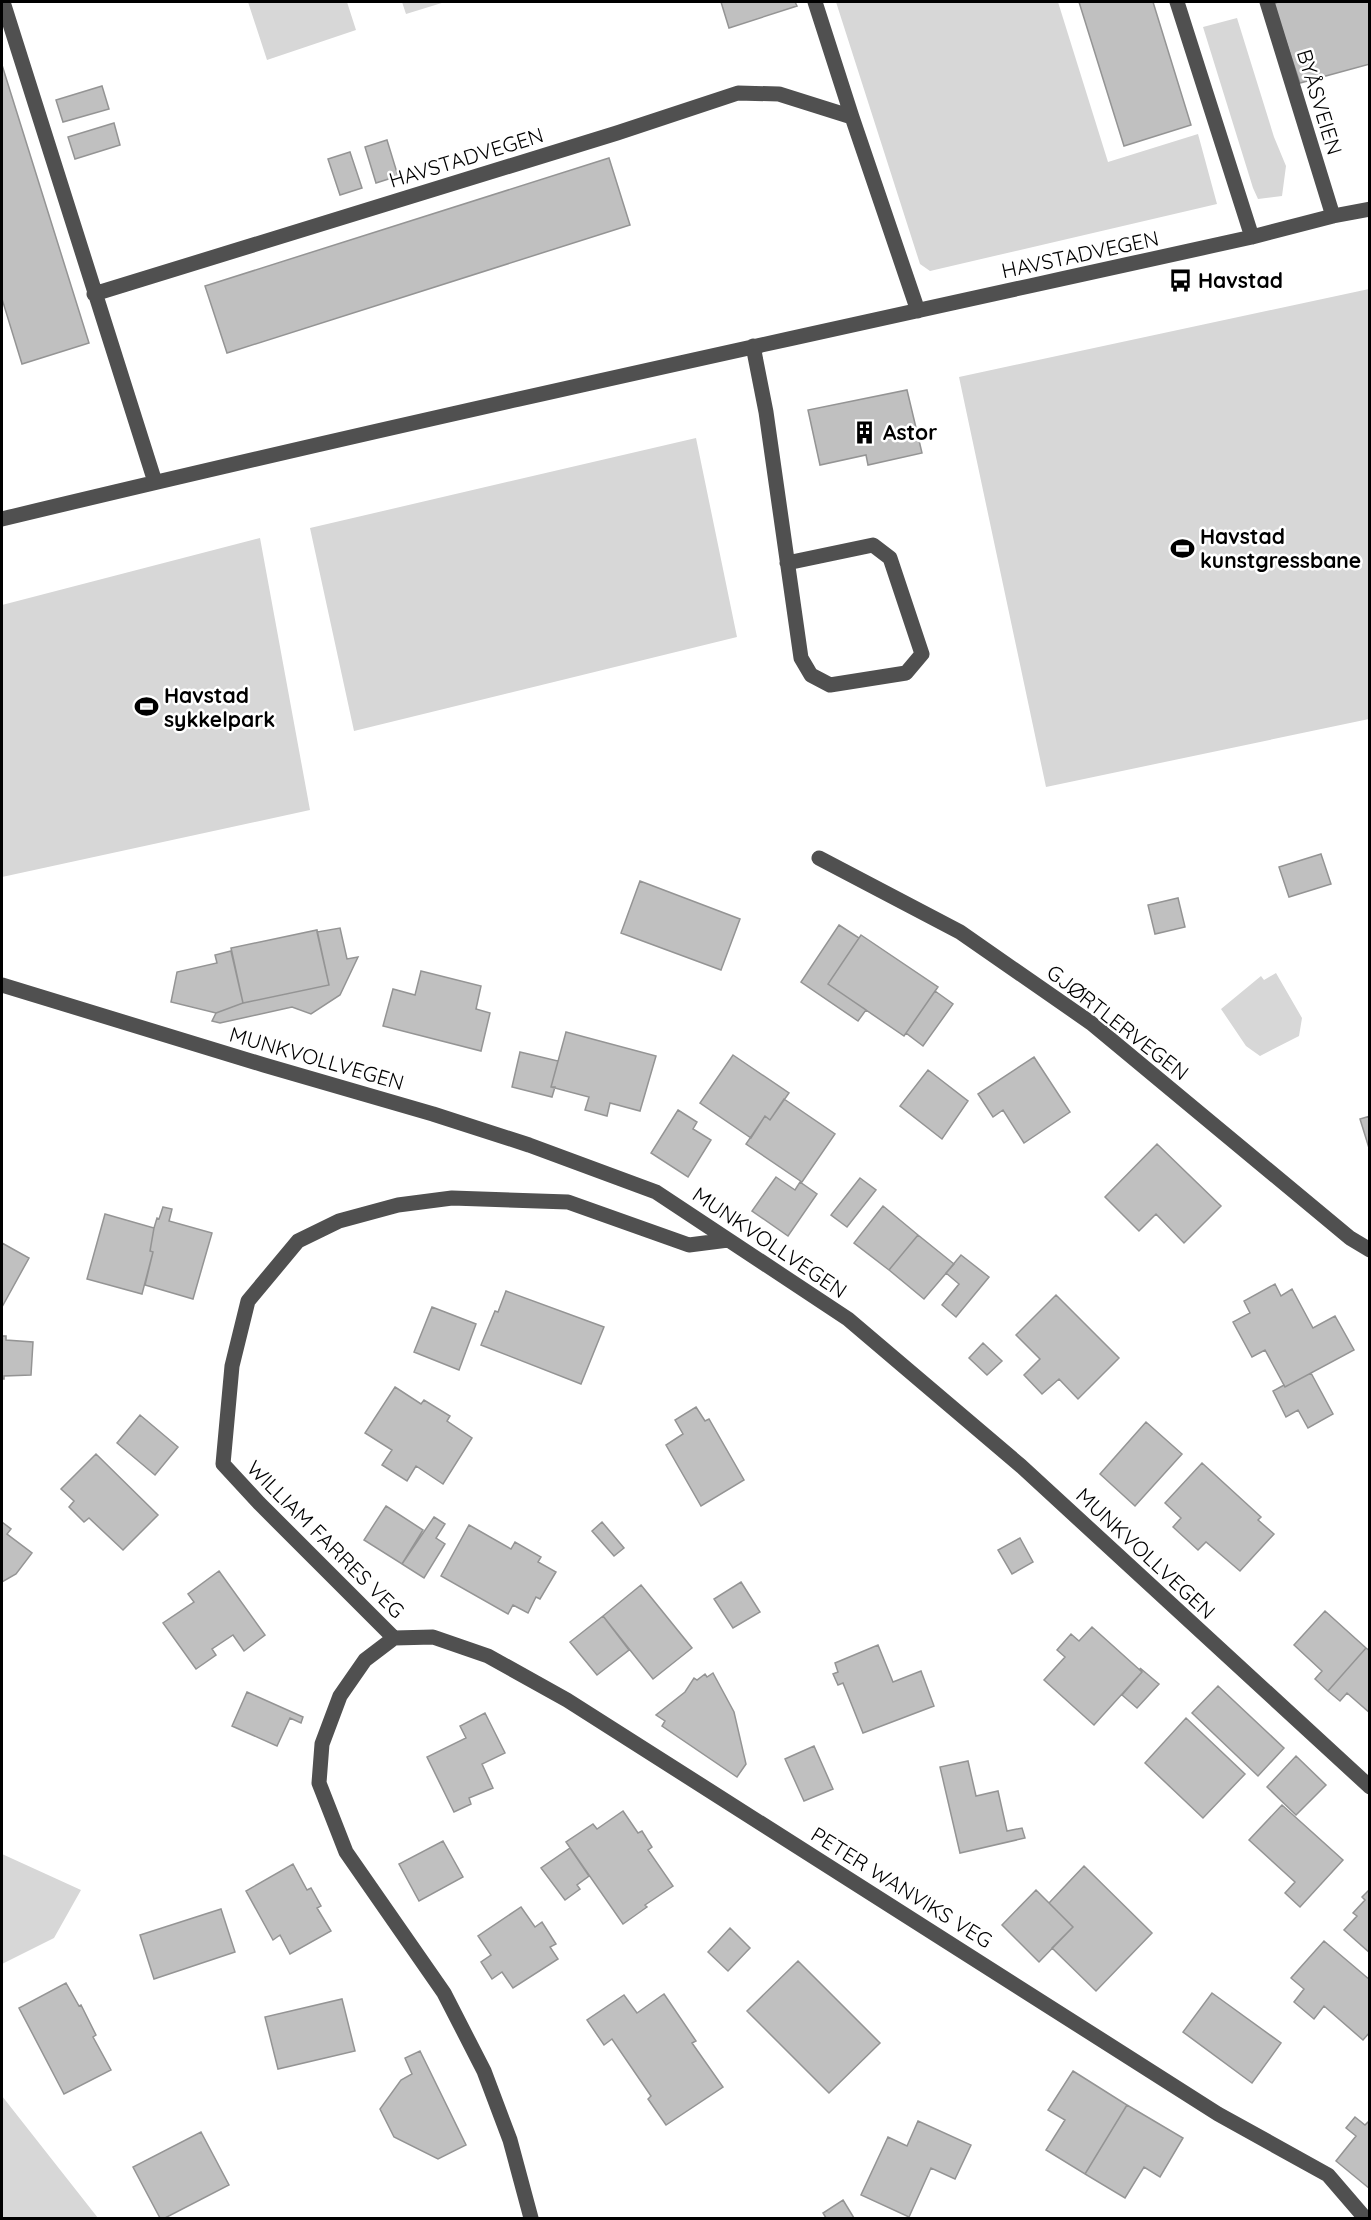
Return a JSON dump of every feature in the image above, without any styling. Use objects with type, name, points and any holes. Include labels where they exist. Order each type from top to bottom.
[{"type":"street","points":[[3,2],[155,482]]},
{"type":"street","points":[[815,2],[918,311]]},
{"type":"street","points":[[1177,2],[1252,237]]},
{"type":"street","name":"BYÅSVEIEN","points":[[1267,2],[1333,216]]},
{"type":"street","name":"HAVSTADVEGEN","points":[[94,294],[616,133],[738,93],[779,94],[852,117]]},
{"type":"street","name":"HAVSTADVEGEN","points":[[2,519],[753,346],[1370,209]]},
{"type":"street","points":[[753,346],[766,412],[787,563],[801,658],[811,675],[830,686],[906,673],[922,654],[890,558],[873,545],[787,563]]},
{"type":"street","name":"GJØRTLERVEGEN","points":[[819,858],[960,932],[1090,1023],[1350,1238],[1370,1250]]},
{"type":"street","name":"MUNKVOLLVEGEN","points":[[2,985],[529,1144],[656,1192],[848,1319],[1012,1458],[1370,1787]]},
{"type":"street","name":"WILLIAM FARRES VEG","points":[[531,2218],[510,2140],[484,2071],[444,1993],[346,1852],[319,1783],[322,1744],[340,1696],[365,1660],[394,1638],[223,1464],[232,1366],[248,1301],[298,1241],[339,1221],[398,1205],[452,1198],[568,1202],[689,1245],[728,1240]]},
{"type":"street","name":"PETER WANVIKS VEG","points":[[394,1638],[433,1637],[488,1656],[567,1700],[1218,2114],[1328,2175],[1365,2218]]},
{"type":"shaded area","points":[[248,2],[347,2],[356,30],[267,60]]},
{"type":"shaded area","points":[[402,2],[445,2],[406,14]]},
{"type":"shaded area","points":[[836,2],[1058,2],[1108,162],[1198,134],[1217,204],[930,271],[920,264]]},
{"type":"shaded area","points":[[1237,18],[1274,137],[1286,166],[1282,196],[1258,199],[1203,27]]},
{"type":"shaded area","name":"Havstad kunstgressbane","points":[[1369,289],[1369,719],[1046,787],[959,377]]},
{"type":"shaded area","points":[[696,438],[737,637],[354,731],[310,528]]},
{"type":"shaded area","name":"Havstad sykkelpark","points":[[260,538],[310,810],[2,877],[2,605]]},
{"type":"shaded area","points":[[1276,973],[1302,1018],[1299,1036],[1260,1056],[1246,1046],[1221,1009],[1261,976],[1264,980]]},
{"type":"shaded area","points":[[2,1854],[81,1890],[54,1938],[2,1964]]},
{"type":"shaded area","points":[[2,2096],[98,2218],[2,2218]]},
{"type":"building","points":[[721,2],[795,2],[797,6],[729,28]]},
{"type":"building","points":[[1079,2],[1153,2],[1191,125],[1124,146]]},
{"type":"building","points":[[1278,2],[1370,2],[1370,64],[1300,83],[1273,4]]},
{"type":"building","points":[[2,65],[89,343],[22,364],[2,299]]},
{"type":"building","points":[[102,86],[109,109],[63,122],[56,100]]},
{"type":"building","points":[[114,123],[120,145],[75,159],[68,137]]},
{"type":"building","points":[[387,140],[398,176],[376,183],[365,147]]},
{"type":"building","points":[[350,152],[362,188],[340,195],[328,159]]},
{"type":"building","points":[[609,158],[630,225],[227,353],[205,286]]},
{"type":"building","name":"Astor","points":[[907,390],[922,453],[868,465],[866,455],[820,465],[808,410]]},
{"type":"building","points":[[1321,854],[1331,884],[1289,897],[1279,867]]},
{"type":"building","points":[[640,881],[740,919],[721,970],[621,933]]},
{"type":"building","points":[[1178,898],[1185,927],[1155,934],[1148,905]]},
{"type":"building","points":[[839,925],[859,938],[828,984],[866,1010],[858,1021],[801,982]]},
{"type":"building","points":[[340,928],[347,959],[358,957],[340,995],[311,1014],[292,1007],[220,1023],[212,1021],[216,1013],[243,1003],[329,985],[317,932]]},
{"type":"building","points":[[317,930],[329,985],[243,1003],[231,948]]},
{"type":"building","points":[[861,935],[938,987],[904,1036],[828,984]]},
{"type":"building","points":[[231,951],[243,1003],[216,1013],[171,1002],[177,972],[217,963],[215,955]]},
{"type":"building","points":[[421,971],[481,986],[476,1009],[490,1013],[481,1051],[383,1026],[393,989],[415,995]]},
{"type":"building","points":[[935,991],[953,1004],[923,1046],[906,1033]]},
{"type":"building","points":[[566,1032],[656,1056],[640,1111],[610,1103],[607,1116],[585,1110],[589,1097],[551,1087]]},
{"type":"building","points":[[520,1052],[558,1061],[551,1087],[555,1087],[552,1097],[512,1087]]},
{"type":"building","points":[[733,1055],[789,1093],[770,1120],[765,1116],[751,1138],[700,1103]]},
{"type":"building","points":[[1034,1057],[1070,1112],[1024,1143],[1003,1110],[993,1117],[978,1094]]},
{"type":"building","points":[[928,1070],[968,1101],[942,1139],[900,1106]]},
{"type":"building","points":[[784,1099],[835,1134],[802,1182],[746,1144],[765,1116],[770,1120]]},
{"type":"building","points":[[678,1110],[697,1122],[693,1129],[711,1140],[688,1177],[651,1153]]},
{"type":"building","points":[[1370,1116],[1370,1148],[1369,1148],[1360,1119]]},
{"type":"building","points":[[1157,1144],[1221,1206],[1184,1243],[1156,1214],[1139,1231],[1105,1197]]},
{"type":"building","points":[[776,1177],[795,1190],[800,1182],[817,1194],[788,1236],[752,1211]]},
{"type":"building","points":[[860,1178],[876,1190],[847,1227],[831,1215]]},
{"type":"building","points":[[883,1206],[918,1235],[889,1270],[854,1243]]},
{"type":"building","points":[[163,1207],[172,1209],[169,1221],[212,1233],[193,1299],[145,1285],[153,1252],[150,1251],[154,1228]]},
{"type":"building","points":[[105,1214],[154,1228],[150,1251],[153,1252],[142,1294],[87,1279]]},
{"type":"building","points":[[918,1235],[954,1264],[924,1299],[889,1270]]},
{"type":"building","points":[[2,1243],[29,1258],[2,1307]]},
{"type":"building","points":[[961,1255],[989,1277],[956,1317],[942,1305],[959,1284],[946,1273]]},
{"type":"building","points":[[1275,1284],[1281,1296],[1292,1289],[1313,1328],[1335,1316],[1354,1350],[1285,1387],[1265,1350],[1252,1357],[1233,1322],[1250,1313],[1244,1301]]},
{"type":"building","points":[[506,1291],[604,1327],[581,1384],[481,1345]]},
{"type":"building","points":[[1056,1295],[1119,1358],[1078,1399],[1059,1379],[1042,1394],[1024,1375],[1040,1359],[1016,1335]]},
{"type":"building","points":[[432,1307],[476,1324],[459,1370],[414,1352]]},
{"type":"building","points":[[2,1336],[6,1336],[6,1340],[33,1342],[31,1375],[4,1376],[2,1379]]},
{"type":"building","points":[[983,1343],[1002,1361],[987,1375],[969,1358]]},
{"type":"building","points":[[1311,1373],[1333,1414],[1308,1428],[1298,1410],[1286,1417],[1273,1391]]},
{"type":"building","points":[[395,1387],[421,1404],[424,1400],[450,1416],[447,1421],[472,1438],[443,1484],[416,1466],[407,1481],[382,1465],[392,1450],[365,1433]]},
{"type":"building","points":[[696,1407],[705,1421],[709,1419],[744,1480],[701,1506],[666,1445],[683,1434],[675,1420]]},
{"type":"building","points":[[140,1415],[178,1447],[155,1475],[117,1443]]},
{"type":"building","points":[[1146,1422],[1182,1454],[1135,1506],[1100,1474]]},
{"type":"building","points":[[96,1454],[158,1515],[123,1550],[89,1518],[84,1522],[69,1507],[74,1501],[61,1489]]},
{"type":"building","points":[[1202,1463],[1261,1517],[1258,1520],[1274,1534],[1240,1571],[1206,1542],[1198,1550],[1173,1527],[1181,1518],[1165,1503]]},
{"type":"building","points":[[386,1506],[423,1530],[402,1564],[364,1540]]},
{"type":"building","points":[[434,1517],[445,1524],[436,1538],[445,1544],[424,1578],[402,1564]]},
{"type":"building","points":[[2,1522],[11,1529],[7,1534],[32,1553],[16,1574],[2,1582]]},
{"type":"building","points":[[602,1522],[624,1548],[614,1556],[592,1531]]},
{"type":"building","points":[[469,1525],[511,1549],[515,1542],[541,1557],[538,1562],[556,1572],[540,1599],[536,1597],[528,1613],[513,1605],[508,1614],[441,1576]]},
{"type":"building","points":[[1020,1538],[1033,1562],[1012,1574],[998,1550]]},
{"type":"building","points":[[219,1571],[265,1635],[244,1651],[233,1635],[212,1649],[216,1655],[196,1669],[163,1623],[194,1602],[188,1594]]},
{"type":"building","points":[[741,1582],[760,1612],[733,1628],[714,1599]]},
{"type":"building","points":[[641,1585],[692,1648],[653,1679],[603,1616]]},
{"type":"building","points":[[1325,1611],[1366,1648],[1328,1691],[1315,1679],[1322,1671],[1294,1645]]},
{"type":"building","points":[[603,1616],[629,1650],[597,1675],[570,1642]]},
{"type":"building","points":[[1092,1627],[1142,1672],[1094,1725],[1044,1680],[1065,1657],[1057,1650],[1071,1634],[1079,1641]]},
{"type":"building","points":[[878,1645],[893,1682],[921,1671],[934,1706],[863,1733],[843,1683],[838,1685],[833,1674],[838,1672],[835,1663]]},
{"type":"building","points":[[1366,1648],[1370,1651],[1370,1713],[1347,1693],[1340,1701],[1328,1691]]},
{"type":"building","points":[[1140,1668],[1159,1684],[1137,1708],[1122,1695],[1142,1672]]},
{"type":"building","points":[[713,1673],[734,1712],[746,1764],[737,1777],[662,1726],[665,1721],[656,1715],[685,1692],[694,1678],[697,1680],[705,1674],[707,1677]]},
{"type":"building","points":[[1218,1686],[1284,1748],[1258,1776],[1192,1713]]},
{"type":"building","points":[[247,1692],[303,1717],[301,1723],[290,1718],[277,1746],[232,1726]]},
{"type":"building","points":[[485,1713],[505,1753],[482,1764],[493,1788],[469,1798],[471,1804],[454,1812],[427,1757],[466,1738],[460,1726]]},
{"type":"building","points":[[1186,1718],[1245,1774],[1203,1818],[1145,1763]]},
{"type":"building","points":[[814,1746],[833,1789],[804,1801],[785,1759]]},
{"type":"building","points":[[1296,1756],[1326,1785],[1296,1815],[1267,1787]]},
{"type":"building","points":[[968,1761],[976,1796],[998,1791],[1007,1831],[1022,1828],[1025,1838],[960,1853],[940,1767]]},
{"type":"building","points":[[1282,1805],[1343,1860],[1300,1907],[1285,1893],[1295,1882],[1249,1840]]},
{"type":"building","points":[[623,1811],[638,1833],[642,1831],[652,1847],[648,1850],[673,1886],[645,1905],[647,1907],[623,1924],[566,1842],[593,1824],[597,1829]]},
{"type":"building","points":[[443,1841],[463,1877],[419,1901],[399,1864]]},
{"type":"building","points":[[570,1848],[589,1876],[577,1885],[580,1889],[565,1900],[541,1868]]},
{"type":"building","points":[[293,1864],[307,1890],[311,1888],[321,1906],[317,1908],[331,1931],[290,1954],[280,1935],[273,1940],[246,1891]]},
{"type":"building","points":[[1084,1866],[1152,1933],[1096,1991],[1052,1948],[1073,1927],[1049,1903]]},
{"type":"building","points":[[1370,1889],[1370,1953],[1344,1930],[1357,1916],[1353,1913],[1365,1900],[1362,1897]]},
{"type":"building","points":[[1036,1890],[1073,1927],[1039,1962],[1002,1925]]},
{"type":"building","points":[[521,1907],[535,1927],[542,1922],[556,1944],[550,1947],[558,1959],[513,1988],[502,1972],[492,1979],[481,1962],[491,1955],[478,1936]]},
{"type":"building","points":[[221,1909],[235,1952],[154,1979],[140,1935]]},
{"type":"building","points":[[730,1928],[750,1948],[728,1971],[708,1952]]},
{"type":"building","points":[[1324,1941],[1370,1980],[1370,2032],[1363,2040],[1324,2006],[1314,2019],[1294,2002],[1304,1989],[1291,1978]]},
{"type":"building","points":[[798,1961],[880,2043],[829,2093],[747,2011]]},
{"type":"building","points":[[66,1983],[79,2006],[81,2005],[96,2035],[93,2037],[111,2070],[64,2094],[19,2008]]},
{"type":"building","points":[[1212,1993],[1281,2043],[1252,2083],[1183,2032]]},
{"type":"building","points":[[664,1994],[696,2041],[692,2043],[723,2087],[666,2125],[648,2099],[651,2096],[612,2039],[604,2045],[587,2020],[624,1995],[637,2013]]},
{"type":"building","points":[[342,1999],[355,2051],[278,2069],[265,2017]]},
{"type":"building","points":[[420,2051],[466,2145],[438,2159],[394,2137],[380,2109],[401,2080],[412,2074],[405,2058]]},
{"type":"building","points":[[1073,2071],[1127,2105],[1085,2174],[1046,2150],[1065,2120],[1048,2110]]},
{"type":"building","points":[[1127,2105],[1183,2138],[1160,2177],[1144,2167],[1125,2198],[1085,2174]]},
{"type":"building","points":[[1355,2117],[1365,2125],[1370,2120],[1370,2189],[1336,2161],[1356,2136],[1346,2128]]},
{"type":"building","points":[[918,2121],[971,2145],[955,2179],[931,2168],[909,2217],[861,2195],[888,2137],[907,2146]]},
{"type":"building","points":[[201,2132],[229,2185],[165,2218],[160,2218],[133,2167]]},
{"type":"building","points":[[843,2200],[854,2218],[826,2218],[823,2213]]},
{"type":"place","name":"Havstad","points":[[1180,280]]},
{"type":"place","name":"Astor","points":[[865,432]]},
{"type":"place","name":"Havstad kunstgressbane","points":[[1182,548]]},
{"type":"place","name":"Havstad sykkelpark","points":[[146,707]]}]
